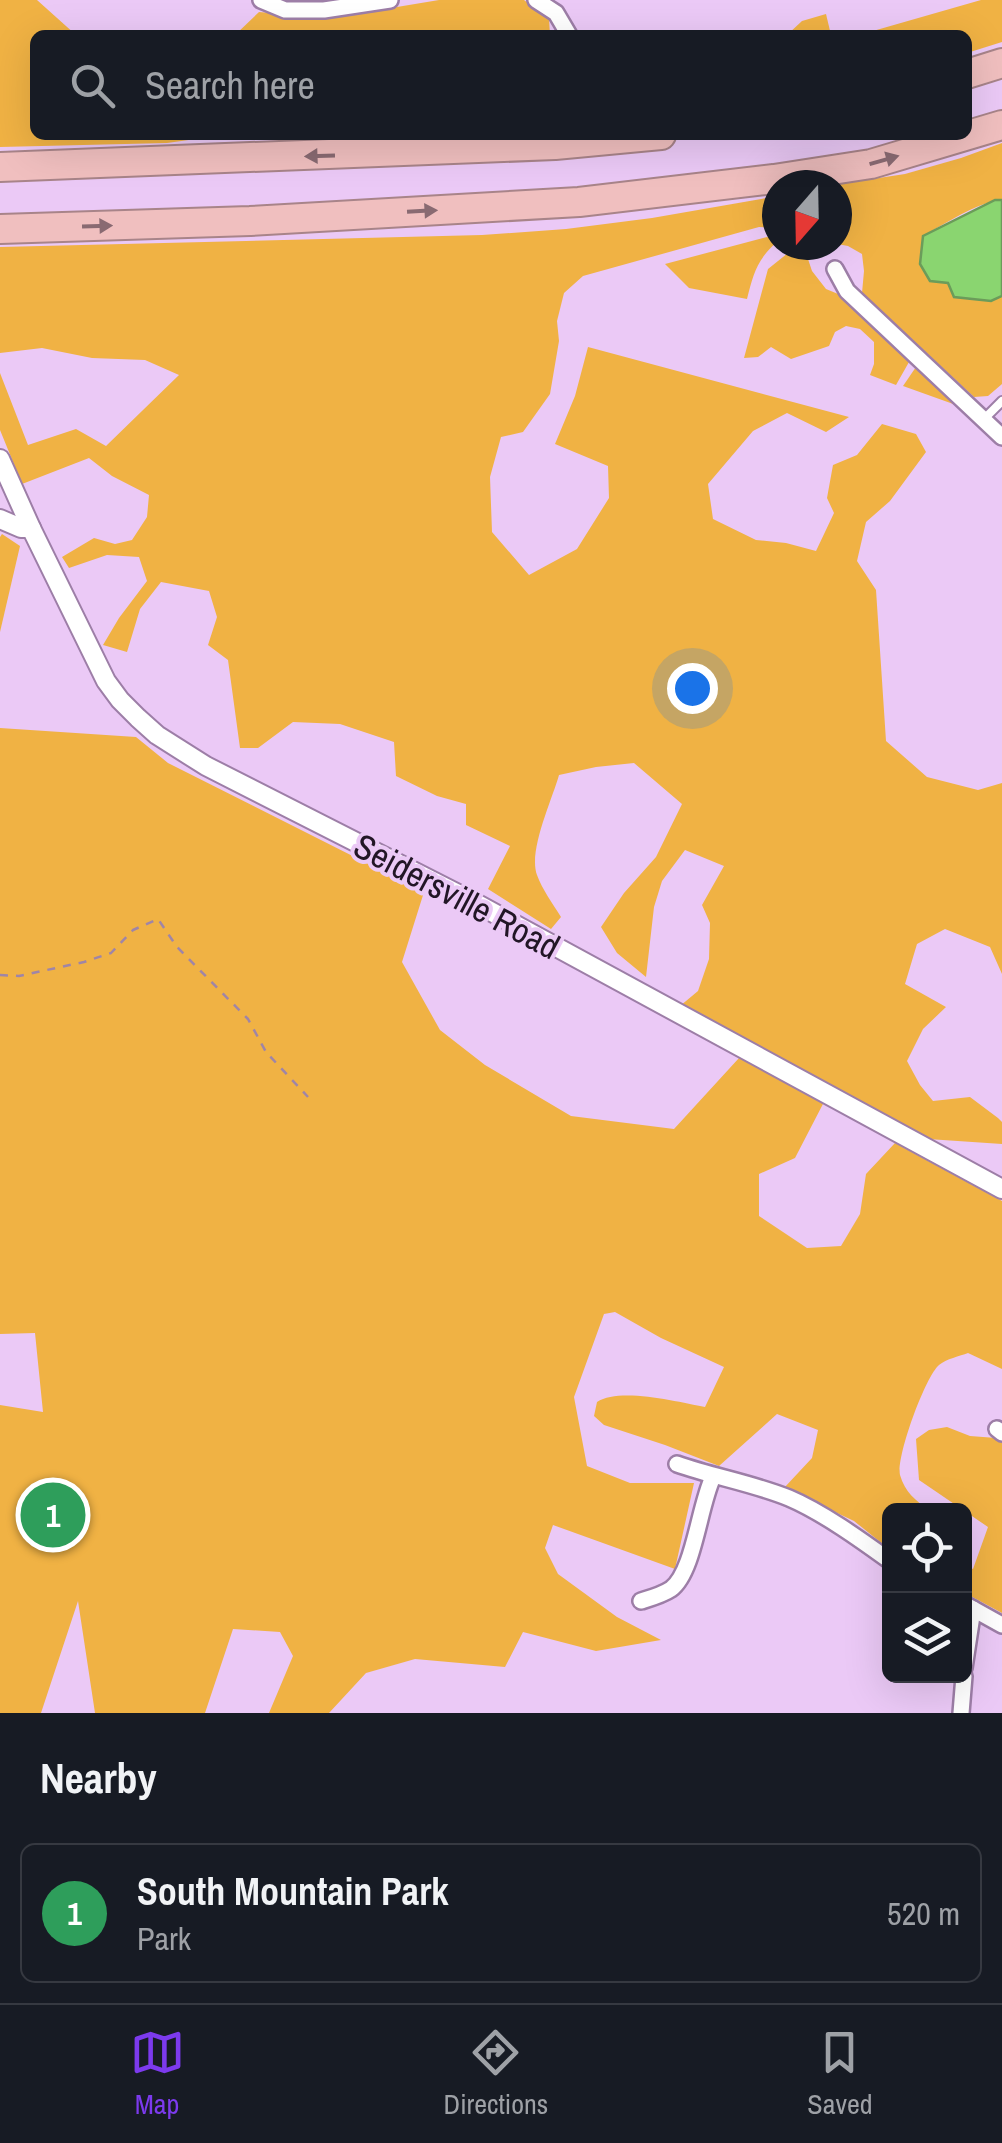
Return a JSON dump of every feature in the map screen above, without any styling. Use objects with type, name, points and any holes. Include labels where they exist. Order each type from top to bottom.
[{"type":"highway","points":[[972,72],[1002,62]]},
{"type":"highway","points":[[972,133],[1002,124]]},
{"type":"highway","points":[[0,166],[608,140]]},
{"type":"highway","points":[[0,229],[579,202],[871,164],[950,140]]},
{"type":"street","points":[[261,0],[285,10],[324,10],[390,0]]},
{"type":"street","points":[[536,0],[556,13],[566,30]]},
{"type":"street","points":[[836,268],[848,291],[1002,437]]},
{"type":"street","name":"Seidersville Road","points":[[0,459],[106,681],[120,700],[158,735],[206,766],[468,899],[1002,1189]]},
{"type":"street","points":[[0,519],[31,528]]},
{"type":"street","points":[[677,1464],[792,1499],[882,1555]]},
{"type":"street","points":[[640,1601],[663,1594],[683,1575],[713,1477]]},
{"type":"street","points":[[972,1608],[1002,1624]]},
{"type":"street","points":[[961,1713],[963,1683]]},
{"type":"lane","points":[[984,420],[1002,401]]},
{"type":"path","points":[[0,975],[20,976],[111,954],[133,930],[158,919],[178,946],[248,1019],[266,1052],[308,1097]]},
{"type":"shaded area","points":[[0,0],[37,0],[70,30],[30,30],[30,140],[189,140],[167,143],[0,147]]},
{"type":"shaded area","points":[[439,0],[524,0],[549,19],[550,30],[240,30],[259,12],[331,18]]},
{"type":"shaded area","points":[[981,0],[1002,0],[1002,42],[972,51],[972,30],[876,30]]},
{"type":"shaded area","points":[[826,14],[830,30],[792,30],[802,21]]},
{"type":"shaded area","points":[[1002,143],[1002,200],[971,209],[923,236],[920,264],[930,281],[948,282],[991,301],[1002,296],[1002,384],[988,396],[974,397],[862,293],[862,254],[852,248],[852,182],[905,174]]},
{"type":"shaded area","points":[[762,199],[762,227],[583,276],[564,293],[557,321],[559,341],[550,394],[523,432],[501,437],[490,477],[492,532],[529,575],[577,549],[609,498],[608,466],[555,444],[575,396],[588,347],[849,417],[826,432],[787,413],[753,431],[708,484],[713,519],[756,540],[816,551],[834,513],[827,498],[833,465],[857,455],[882,424],[916,434],[926,452],[890,501],[866,522],[857,561],[876,590],[886,741],[927,777],[978,790],[1002,783],[1002,974],[990,947],[945,929],[917,944],[905,984],[946,1007],[923,1029],[907,1061],[933,1101],[970,1097],[998,1118],[1002,1122],[1002,1144],[928,1139],[680,1006],[698,991],[709,959],[710,923],[702,905],[724,866],[685,850],[662,881],[654,907],[646,977],[617,953],[601,927],[656,857],[682,804],[634,763],[559,775],[542,825],[535,865],[561,917],[551,929],[488,889],[510,846],[466,825],[466,804],[437,796],[396,776],[394,742],[340,724],[293,722],[258,748],[240,748],[228,660],[208,645],[217,617],[209,591],[161,582],[140,609],[127,652],[103,645],[147,581],[139,557],[107,555],[69,568],[62,557],[94,538],[115,544],[132,540],[147,517],[149,495],[112,476],[89,458],[22,484],[0,430],[0,373],[28,445],[76,429],[106,446],[179,375],[145,360],[92,358],[42,348],[0,353],[0,247],[482,235],[652,218]]},
{"type":"shaded area","points":[[1002,200],[1002,296],[991,301],[954,297],[948,283],[930,281],[920,264],[923,236]]},
{"type":"shaded area","points":[[762,238],[762,260],[747,299],[689,288],[665,264]]},
{"type":"shaded area","points":[[779,260],[808,260],[826,289],[843,296],[909,362],[896,385],[870,375],[874,342],[860,329],[846,326],[835,332],[829,346],[791,359],[771,347],[758,357],[744,358],[768,269]]},
{"type":"shaded area","points":[[916,367],[956,405],[903,386]]},
{"type":"shaded area","points":[[2,534],[20,546],[0,632],[0,537]]},
{"type":"shaded area","points":[[0,728],[136,737],[168,763],[424,892],[402,962],[440,1030],[485,1065],[571,1116],[674,1129],[739,1058],[824,1102],[795,1158],[759,1174],[759,1216],[807,1248],[841,1246],[860,1214],[866,1174],[895,1143],[1002,1201],[1002,1369],[968,1353],[949,1359],[933,1372],[919,1400],[900,1466],[902,1481],[921,1503],[882,1503],[882,1543],[854,1521],[784,1488],[812,1458],[818,1430],[777,1414],[719,1466],[604,1425],[594,1416],[597,1402],[607,1398],[649,1397],[705,1407],[724,1367],[615,1312],[604,1314],[574,1397],[587,1466],[630,1483],[694,1483],[675,1569],[553,1525],[545,1548],[558,1574],[617,1617],[661,1640],[596,1651],[523,1632],[505,1667],[415,1659],[366,1673],[329,1713],[269,1713],[293,1656],[280,1632],[233,1629],[205,1713],[95,1713],[78,1601],[41,1713],[0,1713],[0,1405],[43,1412],[35,1333],[0,1334]]},
{"type":"shaded area","points":[[947,1427],[1002,1442],[1002,1613],[972,1597],[972,1568],[988,1527],[972,1516],[972,1503],[953,1503],[919,1480],[916,1439],[929,1430]]},
{"type":"place","name":"South Mountain Park","points":[[53,1515]]}]
